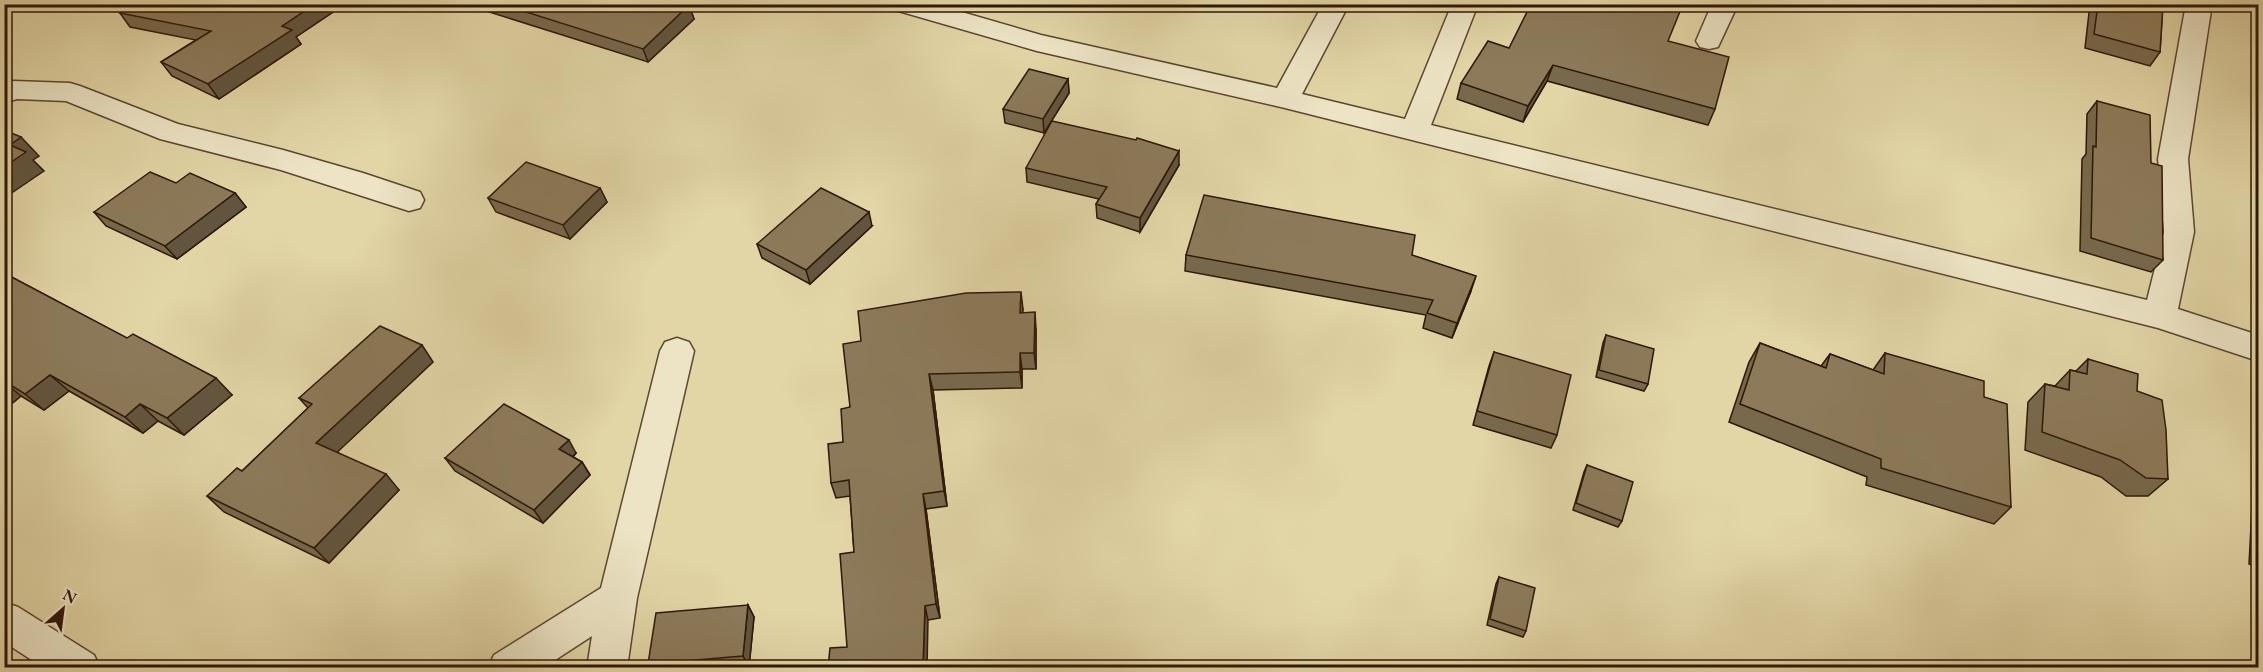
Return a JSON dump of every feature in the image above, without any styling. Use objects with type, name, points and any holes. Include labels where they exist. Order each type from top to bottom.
[{"type":"street","points":[[903,4],[1037,43],[1285,99],[2160,316],[2259,348]]},
{"type":"street","points":[[1285,99],[1336,4]]},
{"type":"street","points":[[1414,131],[1465,4]]},
{"type":"street","points":[[1709,41],[1725,4]]},
{"type":"street","points":[[2160,316],[2179,232],[2173,159],[2199,4]]},
{"type":"street","points":[[4,94],[14,90],[70,92],[170,132],[283,160],[352,180],[409,200]]},
{"type":"street","points":[[607,668],[618,598],[677,351]]},
{"type":"street","points":[[508,668],[618,598]]},
{"type":"street","points":[[4,620],[80,668]]},
{"type":"building","points":[[130,4],[315,4],[282,26],[292,30],[208,84],[161,62],[211,31],[120,13]]},
{"type":"building","points":[[501,4],[686,4],[689,5],[643,49]]},
{"type":"building","points":[[1531,4],[1683,4],[1668,41],[1729,57],[1715,109],[1553,65],[1528,106],[1461,83],[1488,41],[1509,48]]},
{"type":"building","points":[[2098,4],[2163,4],[2160,52],[2094,34]]},
{"type":"building","points":[[1029,69],[1068,79],[1043,119],[1003,109]]},
{"type":"building","points":[[2097,101],[2150,115],[2151,163],[2162,166],[2163,260],[2091,238],[2093,146],[2096,147]]},
{"type":"building","points":[[1052,121],[1136,140],[1137,138],[1179,151],[1140,218],[1096,204],[1107,187],[1026,168]]},
{"type":"building","points":[[4,130],[21,137],[10,145],[26,152],[4,167]]},
{"type":"building","points":[[526,162],[600,188],[563,225],[488,198]]},
{"type":"building","points":[[150,172],[176,183],[190,173],[235,193],[165,246],[94,212]]},
{"type":"building","points":[[821,188],[869,212],[806,270],[757,244]]},
{"type":"building","points":[[1204,195],[1415,235],[1412,255],[1476,276],[1457,323],[1427,313],[1433,300],[1186,255]]},
{"type":"building","points":[[4,273],[127,338],[133,334],[216,378],[167,418],[140,404],[125,417],[50,375],[25,394],[4,381]]},
{"type":"building","points":[[1021,292],[1020,313],[1035,312],[1034,353],[1020,353],[1020,372],[929,374],[944,491],[923,494],[936,604],[925,606],[923,668],[828,668],[830,648],[847,647],[840,554],[854,552],[849,480],[831,483],[828,444],[843,442],[841,409],[850,407],[843,344],[861,341],[858,311],[966,293]]},
{"type":"building","points":[[380,326],[422,345],[316,443],[386,474],[314,548],[207,496],[237,468],[242,471],[312,404],[299,398]]},
{"type":"building","points":[[1606,335],[1654,349],[1648,384],[1599,370]]},
{"type":"building","points":[[1760,343],[1826,368],[1830,354],[1884,374],[1885,353],[1984,381],[1984,397],[2007,404],[2011,507],[1881,468],[1881,459],[1740,404]]},
{"type":"building","points":[[1494,352],[1571,375],[1557,435],[1477,411]]},
{"type":"building","points":[[2088,359],[2138,374],[2137,391],[2162,400],[2168,479],[2146,478],[2120,460],[2042,432],[2045,384],[2069,390],[2070,370],[2087,374]]},
{"type":"building","points":[[504,404],[569,440],[559,449],[582,462],[534,510],[445,458]]},
{"type":"building","points":[[1587,465],[1633,482],[1622,521],[1576,503]]},
{"type":"building","points":[[1499,577],[1535,588],[1526,631],[1490,619]]},
{"type":"building","points":[[748,605],[743,656],[648,664],[656,613]]}]
